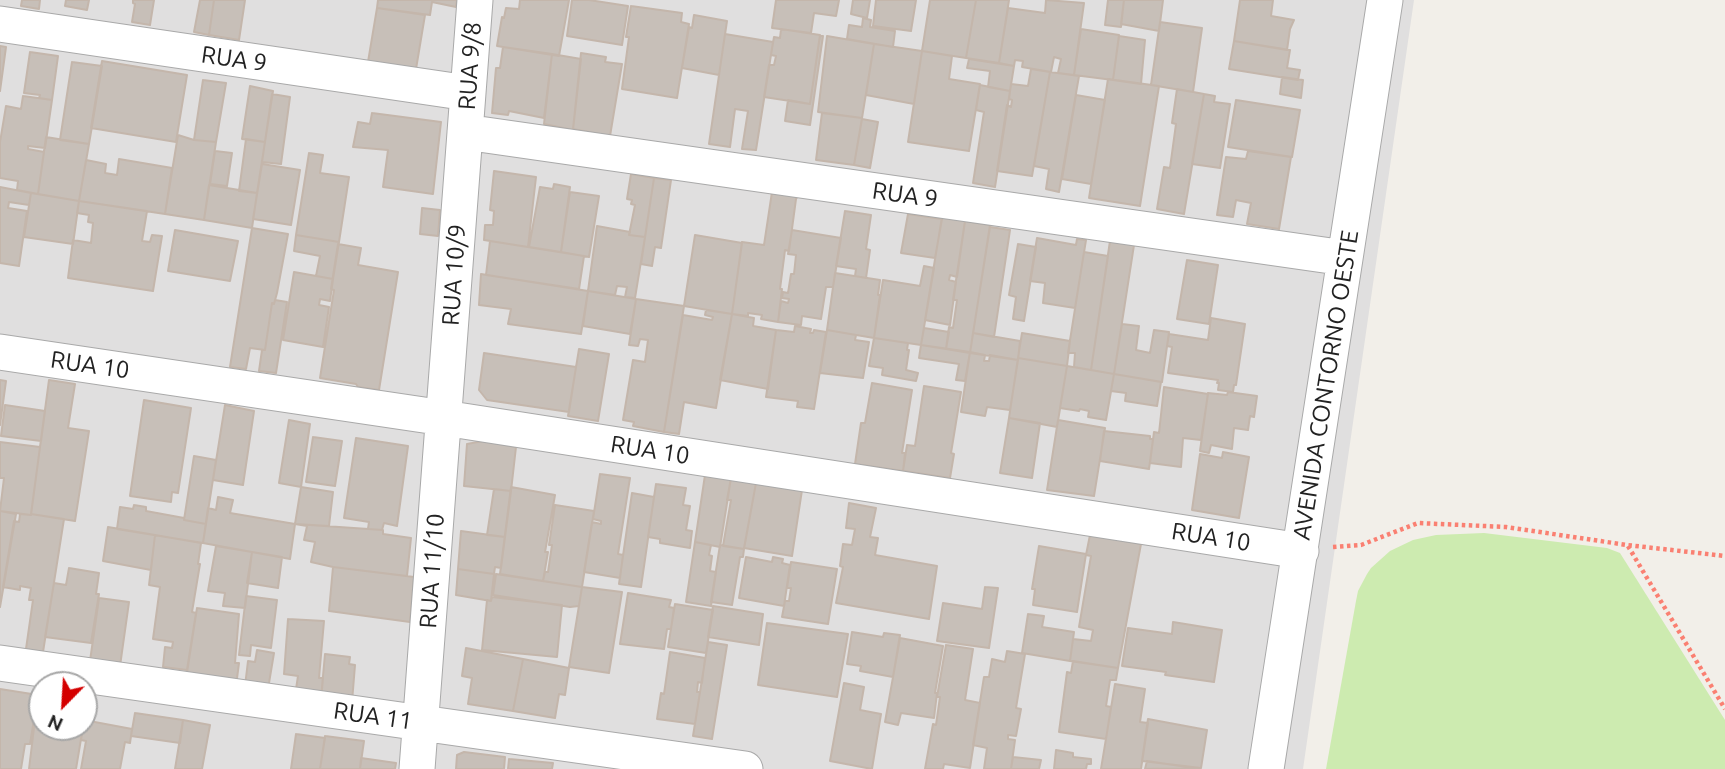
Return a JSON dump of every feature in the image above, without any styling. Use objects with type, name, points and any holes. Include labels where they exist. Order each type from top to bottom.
[{"type":"street","name":"RUA 9/8","points":[[465,132],[475,0]]},
{"type":"street","name":"AVENIDA CONTORNO OESTE","points":[[1266,769],[1385,0]]},
{"type":"street","name":"RUA 9","points":[[0,24],[468,93]]},
{"type":"street","name":"RUA 9","points":[[465,132],[1345,258]]},
{"type":"street","name":"RUA 10/9","points":[[443,418],[465,132]]},
{"type":"street","name":"RUA 10","points":[[0,352],[1301,551]]},
{"type":"street","name":"RUA 11/10","points":[[417,769],[443,418]]},
{"type":"street","name":"RUA 11","points":[[0,663],[745,769]]},
{"type":"path","points":[[1301,551],[1361,545],[1418,523],[1506,527],[1725,556]]},
{"type":"path","points":[[1627,545],[1725,709]]},
{"type":"shaded area","points":[[0,0],[1414,0],[1303,769],[0,769]]},
{"type":"green space","points":[[1484,533],[1607,548],[1620,553],[1725,720],[1725,769],[1326,769],[1358,591],[1371,568],[1390,551],[1413,540],[1436,535]]},
{"type":"building","points":[[22,0],[40,0],[39,9],[21,6]]},
{"type":"building","points":[[66,0],[89,0],[87,10],[65,6]]},
{"type":"building","points":[[133,0],[154,0],[150,25],[132,22],[135,4]]},
{"type":"building","points":[[200,0],[214,0],[209,35],[194,32]]},
{"type":"building","points":[[214,0],[245,0],[239,40],[209,35]]},
{"type":"building","points":[[378,0],[457,0],[456,7],[432,2],[430,15],[377,8]]},
{"type":"building","points":[[520,0],[569,0],[559,56],[497,46],[506,8],[519,9]]},
{"type":"building","points":[[572,0],[628,6],[622,45],[567,36]]},
{"type":"building","points":[[776,0],[839,0],[836,16],[814,13],[811,33],[772,28]]},
{"type":"building","points":[[853,0],[870,0],[867,18],[851,14]]},
{"type":"building","points":[[876,0],[916,0],[911,31],[873,26]]},
{"type":"building","points":[[930,0],[976,0],[966,58],[922,51]]},
{"type":"building","points":[[976,0],[1009,0],[999,63],[966,58]]},
{"type":"building","points":[[1046,0],[1084,3],[1074,75],[1058,73],[1061,59],[1054,57],[1051,72],[1022,67],[1023,61],[1015,60],[1014,66],[999,63],[1008,8],[1045,13]]},
{"type":"building","points":[[1108,0],[1124,0],[1121,27],[1105,25]]},
{"type":"building","points":[[1124,0],[1163,0],[1159,31],[1121,24]]},
{"type":"building","points":[[1240,0],[1273,0],[1271,16],[1294,20],[1287,50],[1234,41]]},
{"type":"building","points":[[631,6],[682,13],[681,22],[689,24],[677,98],[622,89]]},
{"type":"building","points":[[377,8],[425,15],[416,69],[368,62]]},
{"type":"building","points":[[694,15],[727,21],[719,75],[682,68],[689,27],[692,28]]},
{"type":"building","points":[[863,18],[871,20],[870,27],[895,31],[893,47],[847,39],[849,25],[862,27]]},
{"type":"building","points":[[1160,22],[1202,28],[1193,92],[1151,85]]},
{"type":"building","points":[[781,29],[820,35],[810,104],[764,97],[769,65],[774,65],[776,56],[771,55],[774,37],[780,38]]},
{"type":"building","points":[[1081,29],[1119,35],[1113,80],[1074,75]]},
{"type":"building","points":[[725,34],[773,42],[756,150],[742,149],[748,111],[735,109],[730,147],[709,144]]},
{"type":"building","points":[[820,36],[823,36],[810,125],[785,121],[788,100],[810,104]]},
{"type":"building","points":[[827,36],[874,44],[862,118],[818,112]]},
{"type":"building","points":[[1119,36],[1145,40],[1141,84],[1113,80]]},
{"type":"building","points":[[1234,41],[1290,50],[1287,68],[1300,70],[1298,80],[1229,69]]},
{"type":"building","points":[[874,44],[922,51],[914,104],[866,95]]},
{"type":"building","points":[[0,46],[6,47],[0,91]]},
{"type":"building","points":[[503,47],[552,54],[544,118],[509,111],[508,115],[492,113],[496,68],[500,68]]},
{"type":"building","points":[[922,51],[952,56],[949,79],[980,84],[969,151],[908,142]]},
{"type":"building","points":[[30,52],[58,56],[52,100],[24,93]]},
{"type":"building","points":[[581,53],[606,57],[605,62],[622,64],[610,136],[573,129]]},
{"type":"building","points":[[552,54],[581,59],[573,130],[544,124]]},
{"type":"building","points":[[969,59],[1014,66],[1010,91],[988,87],[990,71],[967,68]]},
{"type":"building","points":[[102,61],[187,75],[176,142],[91,128]]},
{"type":"building","points":[[72,62],[102,66],[89,144],[60,140]]},
{"type":"building","points":[[1031,69],[1050,72],[1032,176],[997,171],[1007,105],[1011,107],[1011,84],[1028,86]]},
{"type":"building","points":[[1050,72],[1079,76],[1059,192],[1046,189],[1049,169],[1034,166]]},
{"type":"building","points":[[1282,77],[1303,80],[1301,98],[1280,94]]},
{"type":"building","points":[[1108,79],[1159,86],[1140,206],[1089,198]]},
{"type":"building","points":[[203,80],[226,83],[216,142],[194,140]]},
{"type":"building","points":[[980,85],[1010,91],[995,187],[973,183],[984,112],[976,110]]},
{"type":"building","points":[[250,86],[273,91],[265,142],[242,139]]},
{"type":"building","points":[[1177,89],[1204,94],[1184,214],[1157,209],[1164,167],[1170,168]]},
{"type":"building","points":[[272,94],[290,97],[281,164],[262,162]]},
{"type":"building","points":[[1204,94],[1215,96],[1214,102],[1230,104],[1220,168],[1192,164]]},
{"type":"building","points":[[1076,95],[1105,100],[1091,184],[1062,179]]},
{"type":"building","points":[[23,96],[52,100],[45,148],[28,146],[28,149],[44,152],[38,194],[17,190],[18,181],[0,178],[0,142],[6,106],[21,109]]},
{"type":"building","points":[[1236,100],[1300,110],[1292,157],[1228,147]]},
{"type":"building","points":[[372,113],[441,122],[433,194],[383,187],[388,150],[353,147],[358,122],[370,124]]},
{"type":"building","points":[[822,113],[862,118],[854,165],[816,160]]},
{"type":"building","points":[[862,119],[878,122],[870,168],[854,165]]},
{"type":"building","points":[[178,135],[216,142],[204,220],[165,214]]},
{"type":"building","points":[[46,137],[89,144],[79,201],[38,194]]},
{"type":"building","points":[[246,139],[265,142],[257,193],[239,191]]},
{"type":"building","points":[[215,151],[232,153],[227,186],[210,184]]},
{"type":"building","points":[[1248,151],[1291,157],[1279,229],[1247,224],[1251,203],[1236,200],[1233,217],[1217,215],[1226,157],[1246,159]]},
{"type":"building","points":[[309,153],[323,155],[320,173],[349,177],[339,242],[296,235]]},
{"type":"building","points":[[119,159],[172,168],[165,214],[79,201],[86,160],[106,164],[105,173],[117,175]]},
{"type":"building","points":[[262,164],[300,170],[291,225],[253,219]]},
{"type":"building","points":[[494,171],[536,177],[528,247],[484,240],[485,225],[493,225],[494,211],[490,210]]},
{"type":"building","points":[[631,174],[654,178],[645,237],[629,235],[635,205],[631,204],[632,200],[627,199]]},
{"type":"building","points":[[654,178],[671,180],[661,248],[655,247],[652,266],[641,264]]},
{"type":"building","points":[[554,184],[570,187],[561,252],[529,247],[540,187],[553,189]]},
{"type":"building","points":[[209,185],[257,193],[252,228],[204,220]]},
{"type":"building","points":[[0,187],[31,193],[29,205],[9,202],[8,208],[27,211],[19,266],[0,263]]},
{"type":"building","points":[[570,192],[599,196],[589,257],[561,252]]},
{"type":"building","points":[[772,192],[798,196],[789,251],[785,250],[778,322],[761,319],[762,315],[732,314],[742,242],[764,245]]},
{"type":"building","points":[[31,193],[79,201],[73,244],[24,237]]},
{"type":"building","points":[[79,201],[147,211],[142,241],[150,242],[152,235],[162,236],[153,291],[68,278],[73,240],[91,243],[93,223],[88,222],[89,215],[77,213]]},
{"type":"building","points":[[422,208],[440,210],[438,236],[420,234]]},
{"type":"building","points":[[845,211],[871,215],[866,249],[870,250],[866,278],[855,276],[856,269],[836,266]]},
{"type":"building","points":[[908,214],[942,219],[935,258],[901,253]]},
{"type":"building","points":[[942,217],[965,221],[957,277],[950,275],[949,280],[956,282],[950,325],[925,320]]},
{"type":"building","points":[[965,221],[990,225],[970,353],[946,349],[949,327],[953,328],[957,300],[953,300]]},
{"type":"building","points":[[597,226],[645,237],[635,298],[625,297],[627,287],[617,286],[615,295],[588,291]]},
{"type":"building","points":[[990,227],[1010,230],[994,337],[973,333]]},
{"type":"building","points":[[252,228],[288,234],[277,293],[274,304],[272,303],[265,350],[250,348],[246,369],[230,367]]},
{"type":"building","points":[[175,230],[238,241],[230,281],[168,271]]},
{"type":"building","points":[[792,230],[841,238],[833,287],[826,287],[821,319],[802,316],[801,325],[778,322],[781,301],[788,303],[789,299],[782,298],[783,292],[788,293],[791,274],[794,274],[796,255],[788,254]]},
{"type":"building","points":[[296,235],[339,242],[333,279],[316,276],[320,256],[294,251]]},
{"type":"building","points":[[695,235],[742,243],[732,314],[684,306]]},
{"type":"building","points":[[1037,238],[1076,245],[1077,239],[1086,240],[1075,308],[1043,303],[1045,283],[1030,281]]},
{"type":"building","points":[[490,241],[584,256],[579,289],[486,275]]},
{"type":"building","points":[[1110,241],[1134,245],[1114,374],[1091,370]]},
{"type":"building","points":[[338,244],[361,248],[358,265],[398,272],[379,390],[320,378],[334,290],[331,289]]},
{"type":"building","points":[[1018,244],[1036,247],[1024,321],[1013,319],[1016,297],[1009,295]]},
{"type":"building","points":[[1084,252],[1108,256],[1091,370],[1074,367],[1075,353],[1068,353]]},
{"type":"building","points":[[1187,260],[1218,265],[1209,324],[1177,319]]},
{"type":"building","points":[[924,266],[934,268],[921,345],[874,338],[883,280],[920,286]]},
{"type":"building","points":[[294,272],[333,279],[330,301],[320,299],[319,305],[329,307],[323,347],[283,340]]},
{"type":"building","points":[[835,273],[880,280],[874,338],[827,330]]},
{"type":"building","points":[[481,274],[588,291],[581,334],[508,324],[511,309],[479,305]]},
{"type":"building","points":[[588,291],[636,299],[630,334],[583,326]]},
{"type":"building","points":[[636,299],[684,306],[664,432],[633,426],[634,422],[623,420],[633,360],[645,362],[648,340],[640,339],[638,346],[629,345]]},
{"type":"building","points":[[275,300],[287,302],[276,373],[259,371],[272,303],[274,304]]},
{"type":"building","points":[[706,310],[732,314],[716,408],[684,402],[679,434],[664,432],[683,315],[712,320],[713,317],[705,315]]},
{"type":"building","points":[[732,314],[754,318],[753,326],[776,330],[768,389],[720,380]]},
{"type":"building","points":[[1211,318],[1245,324],[1233,392],[1218,390],[1218,380],[1168,373],[1172,347],[1167,346],[1169,334],[1208,340]]},
{"type":"building","points":[[1122,324],[1139,326],[1136,350],[1150,353],[1154,330],[1169,332],[1162,382],[1114,374]]},
{"type":"building","points":[[795,326],[811,329],[810,333],[814,330],[826,332],[814,409],[797,407],[798,401],[766,397],[776,330],[794,332]]},
{"type":"building","points":[[924,328],[949,332],[946,349],[921,345]]},
{"type":"building","points":[[827,330],[856,335],[855,340],[869,342],[863,378],[820,373]]},
{"type":"building","points":[[973,333],[1020,341],[1018,360],[970,353]]},
{"type":"building","points":[[1022,333],[1070,341],[1067,366],[1018,358]]},
{"type":"building","points":[[874,338],[908,343],[906,370],[918,373],[916,381],[882,375],[883,368],[869,366]]},
{"type":"building","points":[[921,345],[970,352],[965,381],[956,380],[959,364],[919,358]]},
{"type":"building","points":[[579,349],[609,354],[598,421],[568,416]]},
{"type":"building","points":[[970,352],[985,355],[984,361],[989,361],[990,355],[1018,360],[1010,410],[987,407],[985,416],[961,412]]},
{"type":"building","points":[[484,353],[576,367],[569,412],[487,400],[479,390]]},
{"type":"building","points":[[1018,358],[1067,366],[1057,427],[1009,418]]},
{"type":"building","points":[[1067,366],[1114,374],[1106,420],[1088,417],[1089,411],[1060,408]]},
{"type":"building","points":[[1114,374],[1161,382],[1157,406],[1125,401],[1126,393],[1111,391]]},
{"type":"building","points":[[0,380],[6,381],[0,425]]},
{"type":"building","points":[[49,380],[75,384],[68,428],[89,431],[75,521],[31,514]]},
{"type":"building","points":[[872,383],[912,390],[902,453],[905,453],[903,471],[855,464],[861,423],[865,423]]},
{"type":"building","points":[[924,386],[961,392],[951,453],[954,454],[950,478],[903,471],[907,445],[915,446]]},
{"type":"building","points":[[1164,387],[1208,394],[1201,440],[1183,438],[1181,467],[1150,463],[1154,432],[1159,433]]},
{"type":"building","points":[[1228,392],[1257,396],[1254,417],[1250,416],[1248,430],[1234,428],[1232,449],[1211,445],[1209,453],[1200,451],[1208,393],[1227,395]]},
{"type":"building","points":[[144,400],[191,408],[178,493],[172,492],[171,502],[130,496]]},
{"type":"building","points":[[5,405],[45,411],[41,441],[1,436]]},
{"type":"building","points":[[225,405],[254,411],[243,485],[213,480]]},
{"type":"building","points":[[1009,418],[1040,423],[1032,478],[1000,473]]},
{"type":"building","points":[[289,420],[310,424],[301,487],[279,483]]},
{"type":"building","points":[[1058,420],[1105,428],[1094,496],[1047,490]]},
{"type":"building","points":[[1104,431],[1150,436],[1150,439],[1153,439],[1149,469],[1100,461]]},
{"type":"building","points":[[313,437],[342,441],[335,486],[306,482]]},
{"type":"building","points":[[356,438],[408,446],[397,526],[384,523],[382,530],[368,529],[369,522],[344,518]]},
{"type":"building","points":[[483,441],[516,447],[511,491],[464,486],[467,444]]},
{"type":"building","points":[[0,442],[40,447],[31,515],[0,511],[4,478],[0,478]]},
{"type":"building","points":[[1223,452],[1249,457],[1239,518],[1192,510],[1200,454],[1222,458]]},
{"type":"building","points":[[194,456],[216,460],[206,524],[184,520]]},
{"type":"building","points":[[600,474],[630,478],[618,554],[623,555],[620,578],[584,572],[592,522],[601,524],[601,521],[593,519]]},
{"type":"building","points":[[705,475],[731,478],[720,547],[695,542]]},
{"type":"building","points":[[731,478],[756,483],[744,549],[723,546],[731,500],[727,500]]},
{"type":"building","points":[[756,483],[802,490],[792,556],[744,548]]},
{"type":"building","points":[[656,484],[686,488],[683,505],[690,506],[686,530],[692,531],[690,548],[660,543],[660,539],[648,537]]},
{"type":"building","points":[[301,487],[333,492],[329,526],[295,524]]},
{"type":"building","points":[[511,487],[555,495],[543,581],[500,574]]},
{"type":"building","points":[[494,489],[511,491],[505,537],[487,535]]},
{"type":"building","points":[[632,493],[654,497],[641,587],[619,584]]},
{"type":"building","points":[[218,497],[233,500],[230,513],[295,524],[290,559],[203,543],[208,508],[216,510]]},
{"type":"building","points":[[849,503],[876,508],[870,537],[878,538],[875,555],[937,566],[929,619],[836,603],[843,567],[840,566],[843,544],[852,545],[855,529],[846,528]]},
{"type":"building","points":[[134,505],[146,507],[146,511],[206,524],[203,543],[117,529],[120,507],[133,509]]},
{"type":"building","points":[[555,505],[594,511],[582,587],[543,581],[545,572],[548,572]]},
{"type":"building","points":[[0,511],[16,514],[0,607]]},
{"type":"building","points":[[20,514],[64,519],[43,652],[26,649],[33,600],[29,600],[31,588],[20,586],[20,590],[3,587],[14,521],[19,522]]},
{"type":"building","points":[[295,524],[383,530],[383,534],[411,538],[407,576],[311,562],[315,542],[304,540],[307,526]]},
{"type":"building","points":[[108,527],[155,535],[151,570],[103,561]]},
{"type":"building","points":[[461,531],[505,537],[501,568],[495,567],[494,574],[458,569]]},
{"type":"building","points":[[155,535],[201,543],[192,612],[196,613],[187,670],[163,667],[165,647],[172,648],[173,642],[153,639],[160,587],[149,585]]},
{"type":"building","points":[[1090,535],[1141,544],[1118,668],[1070,661],[1073,639],[1091,641],[1093,630],[1079,627],[1091,556],[1086,555]]},
{"type":"building","points":[[695,542],[711,545],[710,571],[716,572],[711,606],[686,602]]},
{"type":"building","points":[[720,545],[744,549],[743,557],[740,557],[732,605],[711,602]]},
{"type":"building","points":[[216,546],[252,552],[245,608],[223,606],[225,593],[208,591]]},
{"type":"building","points":[[1039,546],[1086,554],[1077,612],[1033,605],[1035,589],[1032,589]]},
{"type":"building","points":[[252,552],[282,557],[278,588],[247,583]]},
{"type":"building","points":[[746,557],[772,562],[773,557],[783,559],[782,563],[790,565],[784,606],[739,598]]},
{"type":"building","points":[[791,562],[837,569],[828,624],[782,617],[785,601],[789,601],[791,588],[787,588]]},
{"type":"building","points":[[333,567],[414,577],[410,622],[329,611]]},
{"type":"building","points":[[69,568],[99,573],[96,594],[99,594],[91,643],[45,637],[54,583],[66,585]]},
{"type":"building","points":[[458,569],[494,574],[491,601],[456,595]]},
{"type":"building","points":[[496,574],[582,587],[579,606],[570,607],[493,595]]},
{"type":"building","points":[[582,587],[622,592],[609,673],[569,667]]},
{"type":"building","points":[[985,587],[998,588],[989,648],[937,641],[943,603],[982,609]]},
{"type":"building","points":[[628,593],[671,600],[669,607],[674,608],[671,629],[667,629],[664,649],[620,644]]},
{"type":"building","points":[[246,596],[277,600],[271,648],[251,645],[250,656],[239,655]]},
{"type":"building","points":[[492,597],[562,605],[557,657],[482,650],[487,600],[491,601]]},
{"type":"building","points":[[99,598],[129,602],[120,666],[90,661]]},
{"type":"building","points":[[675,604],[713,610],[706,653],[668,647]]},
{"type":"building","points":[[713,606],[763,614],[759,645],[708,637]]},
{"type":"building","points":[[197,608],[239,614],[236,686],[186,679]]},
{"type":"building","points":[[1028,614],[1044,616],[1042,627],[1074,632],[1070,661],[1022,653]]},
{"type":"building","points":[[288,619],[324,621],[319,678],[323,678],[321,700],[295,696],[298,676],[284,674]]},
{"type":"building","points":[[1173,622],[1222,630],[1214,682],[1122,666],[1128,628],[1172,634]]},
{"type":"building","points":[[767,623],[848,634],[837,697],[758,685]]},
{"type":"building","points":[[852,632],[883,637],[884,633],[900,635],[893,677],[860,671],[861,666],[847,664]]},
{"type":"building","points":[[900,638],[943,646],[935,693],[934,718],[901,713],[898,725],[885,722]]},
{"type":"building","points":[[708,642],[727,645],[712,739],[693,736]]},
{"type":"building","points":[[946,645],[973,649],[965,700],[980,703],[970,768],[944,764],[943,769],[925,769],[933,724],[936,725],[940,697],[937,697]]},
{"type":"building","points":[[466,648],[523,659],[513,711],[468,704],[472,678],[462,676]]},
{"type":"building","points":[[257,650],[274,653],[268,689],[245,686],[248,661],[255,662]]},
{"type":"building","points":[[1007,651],[1025,654],[1016,708],[1021,709],[1016,736],[1008,735],[1008,739],[1015,740],[1011,769],[984,769],[987,748],[973,745],[984,677],[989,677],[992,659],[1005,662]]},
{"type":"building","points":[[670,652],[705,658],[702,683],[698,682],[697,692],[700,692],[695,724],[657,719],[661,693],[664,694]]},
{"type":"building","points":[[325,654],[350,657],[349,664],[355,665],[352,702],[321,698]]},
{"type":"building","points":[[523,659],[569,668],[565,695],[559,694],[555,718],[513,711]]},
{"type":"building","points":[[1073,661],[1118,668],[1116,680],[1110,680],[1106,706],[1111,707],[1106,739],[1059,732],[1067,672],[1071,673]]},
{"type":"building","points":[[844,683],[864,687],[860,710],[881,714],[872,769],[830,761]]},
{"type":"building","points":[[1115,684],[1145,689],[1140,722],[1148,723],[1141,769],[1101,769]]},
{"type":"building","points":[[0,689],[28,693],[28,741],[30,741],[30,744],[25,744],[21,769],[0,769]]},
{"type":"building","points":[[135,713],[183,720],[180,743],[131,736]]},
{"type":"building","points":[[1148,719],[1207,730],[1201,768],[1142,761]]},
{"type":"building","points":[[183,720],[210,725],[202,769],[175,769]]},
{"type":"building","points":[[98,723],[132,729],[130,743],[125,742],[120,769],[81,769],[86,741],[98,741]]},
{"type":"building","points":[[296,734],[325,738],[320,769],[291,769]]},
{"type":"building","points":[[325,736],[364,741],[360,769],[320,769]]},
{"type":"building","points":[[32,741],[81,741],[76,769],[29,769]]},
{"type":"building","points":[[1056,750],[1073,753],[1073,757],[1091,759],[1091,764],[1087,764],[1086,769],[1054,769]]},
{"type":"building","points":[[464,752],[505,757],[504,769],[456,769],[457,755]]},
{"type":"building","points":[[1013,757],[1041,760],[1039,769],[1011,769]]},
{"type":"building","points":[[361,758],[396,763],[395,769],[360,769]]},
{"type":"building","points":[[509,759],[553,763],[552,769],[508,769]]},
{"type":"building","points":[[1147,761],[1187,767],[1201,768],[1145,769]]}]
